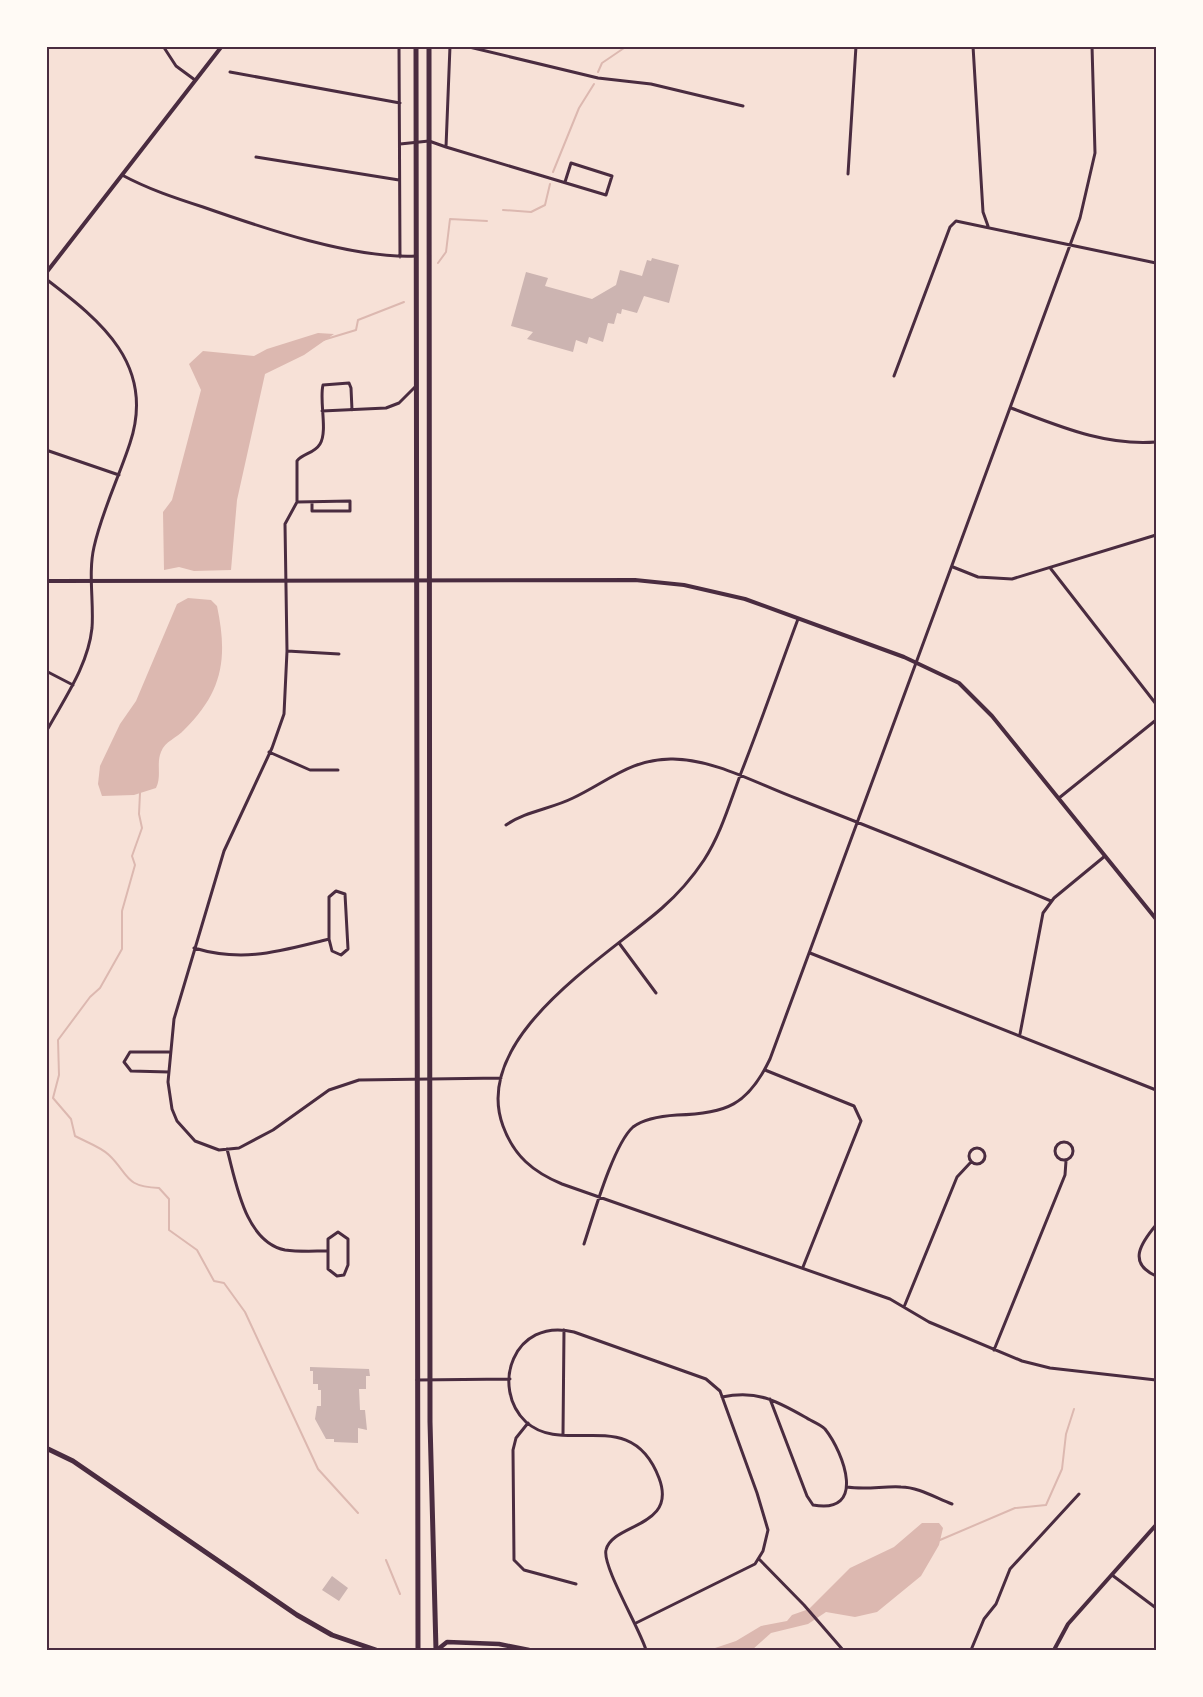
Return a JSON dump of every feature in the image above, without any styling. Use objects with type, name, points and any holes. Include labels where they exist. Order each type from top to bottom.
[{"type":"main road","points":[[416,46],[418,1650]]},
{"type":"main road","points":[[429,46],[430,1380],[436,1650]]},
{"type":"main road","points":[[46,1448],[73,1461],[297,1615],[332,1635],[376,1650]]},
{"type":"main road","points":[[436,1650],[447,1642],[500,1644],[529,1650]]},
{"type":"street","points":[[163,46],[176,66],[195,80]]},
{"type":"street","points":[[46,273],[222,46]]},
{"type":"street","points":[[399,46],[400,257]]},
{"type":"street","points":[[446,147],[450,46]]},
{"type":"street","points":[[465,46],[598,78],[651,84],[743,106]]},
{"type":"street","points":[[848,174],[856,46]]},
{"type":"street","points":[[973,46],[983,212],[989,227]]},
{"type":"street","points":[[584,1245],[621,1142],[634,1127],[655,1117],[702,1115],[727,1109],[752,1090],[765,1070],[859,823],[1072,245],[1088,193],[1095,153],[1092,46]]},
{"type":"street","points":[[230,72],[399,103]]},
{"type":"street","points":[[400,144],[429,141],[606,195],[612,176],[571,163],[565,182]]},
{"type":"street","points":[[255,157],[400,180]]},
{"type":"street","points":[[122,175],[142,186],[270,230],[370,253],[400,257],[416,256]]},
{"type":"street","points":[[894,376],[950,227],[956,221],[1156,263]]},
{"type":"street","points":[[46,279],[100,322],[115,342],[129,371],[135,393],[136,414],[96,538],[90,640],[73,685],[46,732]]},
{"type":"street","points":[[352,410],[349,383],[323,385],[321,444],[315,451],[302,456],[297,461],[297,502],[285,524],[287,651],[284,714],[224,852],[194,948],[174,1019],[169,1072],[172,1109],[187,1134],[206,1147],[239,1148],[273,1130],[329,1090],[359,1080],[417,1077],[501,1078]]},
{"type":"street","points":[[322,411],[396,405],[416,386]]},
{"type":"street","points":[[1011,408],[1099,439],[1128,443],[1156,442]]},
{"type":"street","points":[[46,450],[118,475]]},
{"type":"street","points":[[297,502],[350,501],[350,511],[312,511],[312,502]]},
{"type":"street","points":[[953,567],[969,574],[992,579],[1012,579],[1051,570],[1156,535]]},
{"type":"street","points":[[1051,570],[1156,704]]},
{"type":"street","points":[[46,581],[660,582],[726,593],[917,663],[959,683],[976,698],[1156,919]]},
{"type":"street","points":[[798,619],[717,837],[692,877],[663,907],[548,1001],[521,1038],[501,1078],[498,1095],[501,1120],[510,1144],[524,1162],[543,1176],[803,1267],[904,1306],[929,1322],[994,1350],[1050,1368],[1156,1380]]},
{"type":"street","points":[[287,651],[339,654]]},
{"type":"street","points":[[46,671],[73,685]]},
{"type":"street","points":[[1059,798],[1156,720]]},
{"type":"street","points":[[269,752],[310,770],[338,770]]},
{"type":"street","points":[[506,825],[519,816],[574,798],[614,774],[639,763],[672,759],[693,761],[859,823],[1051,901]]},
{"type":"street","points":[[1020,1035],[1043,913],[1051,901],[1105,856]]},
{"type":"street","points":[[340,891],[347,897],[348,949],[344,954],[335,953],[329,939],[329,897],[333,892],[340,891]]},
{"type":"street","points":[[194,948],[230,956],[251,956],[329,939]]},
{"type":"street","points":[[619,943],[656,993]]},
{"type":"street","points":[[810,953],[1156,1090]]},
{"type":"street","points":[[169,1072],[131,1071],[124,1062],[125,1056],[130,1052],[170,1052]]},
{"type":"street","points":[[765,1070],[854,1106],[861,1121],[803,1267]]},
{"type":"street","points":[[994,1350],[1065,1175],[1066,1161],[1073,1154],[1073,1148],[1069,1143],[1062,1142],[1057,1145],[1055,1154],[1059,1159],[1066,1161]]},
{"type":"street","points":[[227,1149],[242,1201],[259,1235],[272,1245],[284,1250],[327,1251]]},
{"type":"street","points":[[904,1306],[957,1177],[971,1162],[970,1152],[975,1149],[983,1151],[984,1161],[979,1164],[971,1162]]},
{"type":"street","points":[[1156,1225],[1139,1252],[1144,1269],[1156,1276]]},
{"type":"street","points":[[340,1233],[346,1237],[348,1265],[344,1275],[337,1276],[328,1269],[327,1251],[328,1239],[331,1235],[340,1233]]},
{"type":"street","points":[[563,1434],[564,1330]]},
{"type":"street","points":[[636,1623],[755,1564],[759,1559],[768,1530],[757,1493],[720,1391],[706,1379],[564,1330],[540,1331],[525,1341],[515,1357],[510,1379],[516,1407],[528,1423],[546,1431],[563,1434],[606,1435],[635,1444],[652,1461],[660,1481],[661,1503],[657,1511],[648,1520],[612,1541],[606,1550],[607,1565],[636,1623],[646,1650]]},
{"type":"street","points":[[417,1380],[510,1379]]},
{"type":"street","points":[[722,1397],[757,1394],[770,1399],[824,1428],[848,1477],[847,1493],[839,1501],[826,1508],[813,1505],[797,1474],[770,1399]]},
{"type":"street","points":[[528,1423],[516,1438],[513,1450],[514,1560],[524,1570],[576,1584]]},
{"type":"street","points":[[847,1487],[871,1489],[901,1487],[952,1504]]},
{"type":"street","points":[[971,1650],[984,1619],[996,1604],[1010,1569],[1079,1494]]},
{"type":"street","points":[[1054,1650],[1068,1624],[1156,1525]]},
{"type":"street","points":[[759,1559],[804,1605],[843,1650]]},
{"type":"street","points":[[1111,1574],[1156,1608]]},
{"type":"shaded area","points":[[318,333],[334,334],[304,355],[265,374],[237,500],[231,570],[194,571],[179,567],[164,570],[163,512],[172,500],[201,390],[189,364],[203,351],[254,356],[267,349]]},
{"type":"shaded area","points":[[188,598],[211,600],[217,606],[222,658],[214,688],[197,716],[163,748],[156,788],[134,795],[102,796],[98,784],[100,766],[120,724],[136,701],[177,604]]},
{"type":"shaded area","points":[[922,1523],[939,1523],[943,1528],[939,1545],[921,1576],[877,1612],[855,1617],[826,1612],[808,1624],[771,1633],[752,1650],[709,1650],[736,1641],[761,1626],[787,1621],[792,1615],[809,1609],[850,1568],[894,1547]]},
{"type":"building","points":[[652,258],[679,265],[669,303],[644,296],[637,313],[622,309],[621,314],[617,313],[614,324],[608,323],[603,342],[589,337],[587,344],[576,340],[573,352],[527,339],[533,332],[511,326],[526,272],[548,278],[545,286],[592,299],[616,285],[620,270],[642,276],[647,260],[651,261]]},
{"type":"building","points":[[310,1367],[369,1369],[370,1376],[366,1376],[366,1389],[359,1389],[360,1410],[365,1410],[367,1430],[358,1428],[358,1443],[334,1442],[334,1439],[326,1439],[315,1419],[317,1406],[321,1406],[321,1390],[318,1390],[318,1384],[313,1384],[313,1371],[310,1371]]},
{"type":"building","points":[[332,1576],[348,1588],[339,1601],[322,1590]]},
{"type":"waterway","points":[[598,72],[602,63],[627,46]]},
{"type":"waterway","points":[[553,172],[579,108],[594,84]]},
{"type":"waterway","points":[[503,210],[531,212],[545,205],[550,184]]},
{"type":"waterway","points":[[438,263],[446,252],[450,219],[487,221]]},
{"type":"waterway","points":[[323,340],[356,330],[358,320],[404,302]]},
{"type":"waterway","points":[[140,793],[139,814],[142,828],[132,856],[135,865],[122,911],[122,949],[100,988],[90,997],[58,1040],[59,1075],[53,1098],[71,1119],[75,1136],[106,1152],[133,1182],[159,1188],[169,1199],[169,1230],[197,1250],[214,1281],[224,1283],[245,1312],[318,1469],[358,1513]]},
{"type":"waterway","points":[[940,1540],[1015,1508],[1046,1505],[1062,1469],[1066,1434],[1074,1409]]},
{"type":"waterway","points":[[386,1560],[400,1594]]}]
